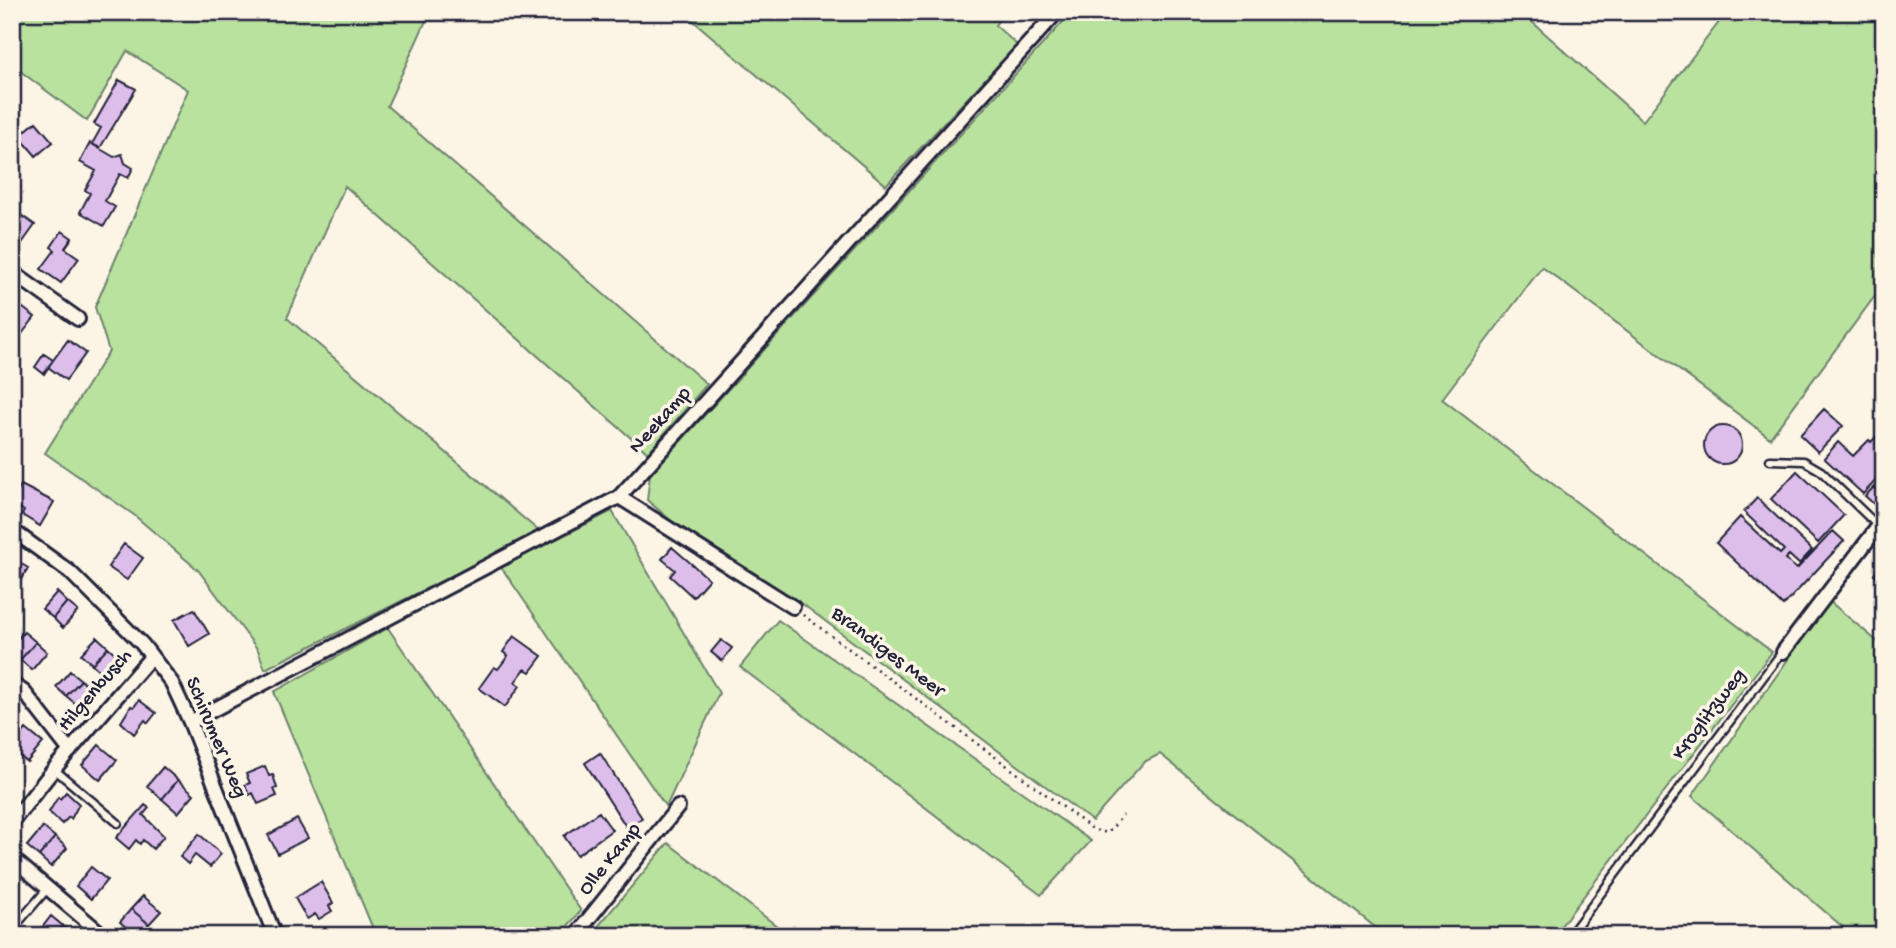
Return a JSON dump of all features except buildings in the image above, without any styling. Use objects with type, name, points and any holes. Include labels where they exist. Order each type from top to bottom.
[{"type":"street","name":"Neekamp","points":[[190,722],[619,497],[1056,12]]},
{"type":"street","points":[[12,272],[78,319]]},
{"type":"street","points":[[619,497],[793,607]]},
{"type":"street","name":"Kroglitzweg","points":[[1783,652],[1881,522]]},
{"type":"street","name":"Schirumer Weg","points":[[12,530],[71,572],[142,644],[172,683],[275,936]]},
{"type":"street","name":"Hilgenbusch","points":[[12,822],[151,657]]},
{"type":"street","name":"Hilgenbusch","points":[[12,684],[24,692],[70,751]]},
{"type":"street","name":"Olle Kamp","points":[[575,936],[678,807]]},
{"type":"street","points":[[12,858],[104,936]]},
{"type":"lane","points":[[1770,460],[1804,461],[1821,471],[1881,522]]},
{"type":"lane","name":"Kroglitzweg","points":[[1569,936],[1783,652]]},
{"type":"lane","points":[[54,769],[118,823]]},
{"type":"lane","points":[[12,930],[48,888]]},
{"type":"path","name":"Brandiges Meer","points":[[793,607],[1094,830],[1108,832],[1123,815]]},
{"type":"green space","points":[[12,12],[430,12],[387,106],[707,384],[648,453],[345,186],[287,318],[540,532],[265,669],[258,650],[198,570],[134,515],[45,453],[109,351],[95,307],[188,90],[127,51],[87,121],[12,65]]},
{"type":"green space","points":[[683,12],[1005,12],[995,25],[1017,45],[886,185]]},
{"type":"green space","points":[[1072,12],[1521,12],[1643,121],[1727,12],[1884,12],[1884,303],[1875,296],[1770,438],[1542,267],[1442,399],[1772,652],[1553,936],[1386,936],[1160,754],[1144,762],[1092,821],[805,606],[674,523],[647,500],[650,475]]},
{"type":"green space","points":[[612,511],[719,693],[666,807],[501,567]]},
{"type":"green space","points":[[1829,601],[1884,647],[1884,936],[1853,936],[1692,796]]},
{"type":"green space","points":[[778,620],[1091,841],[1041,895],[740,667]]},
{"type":"green space","points":[[388,628],[581,911],[559,936],[376,936],[274,692]]},
{"type":"green space","points":[[668,843],[790,936],[590,936]]}]
